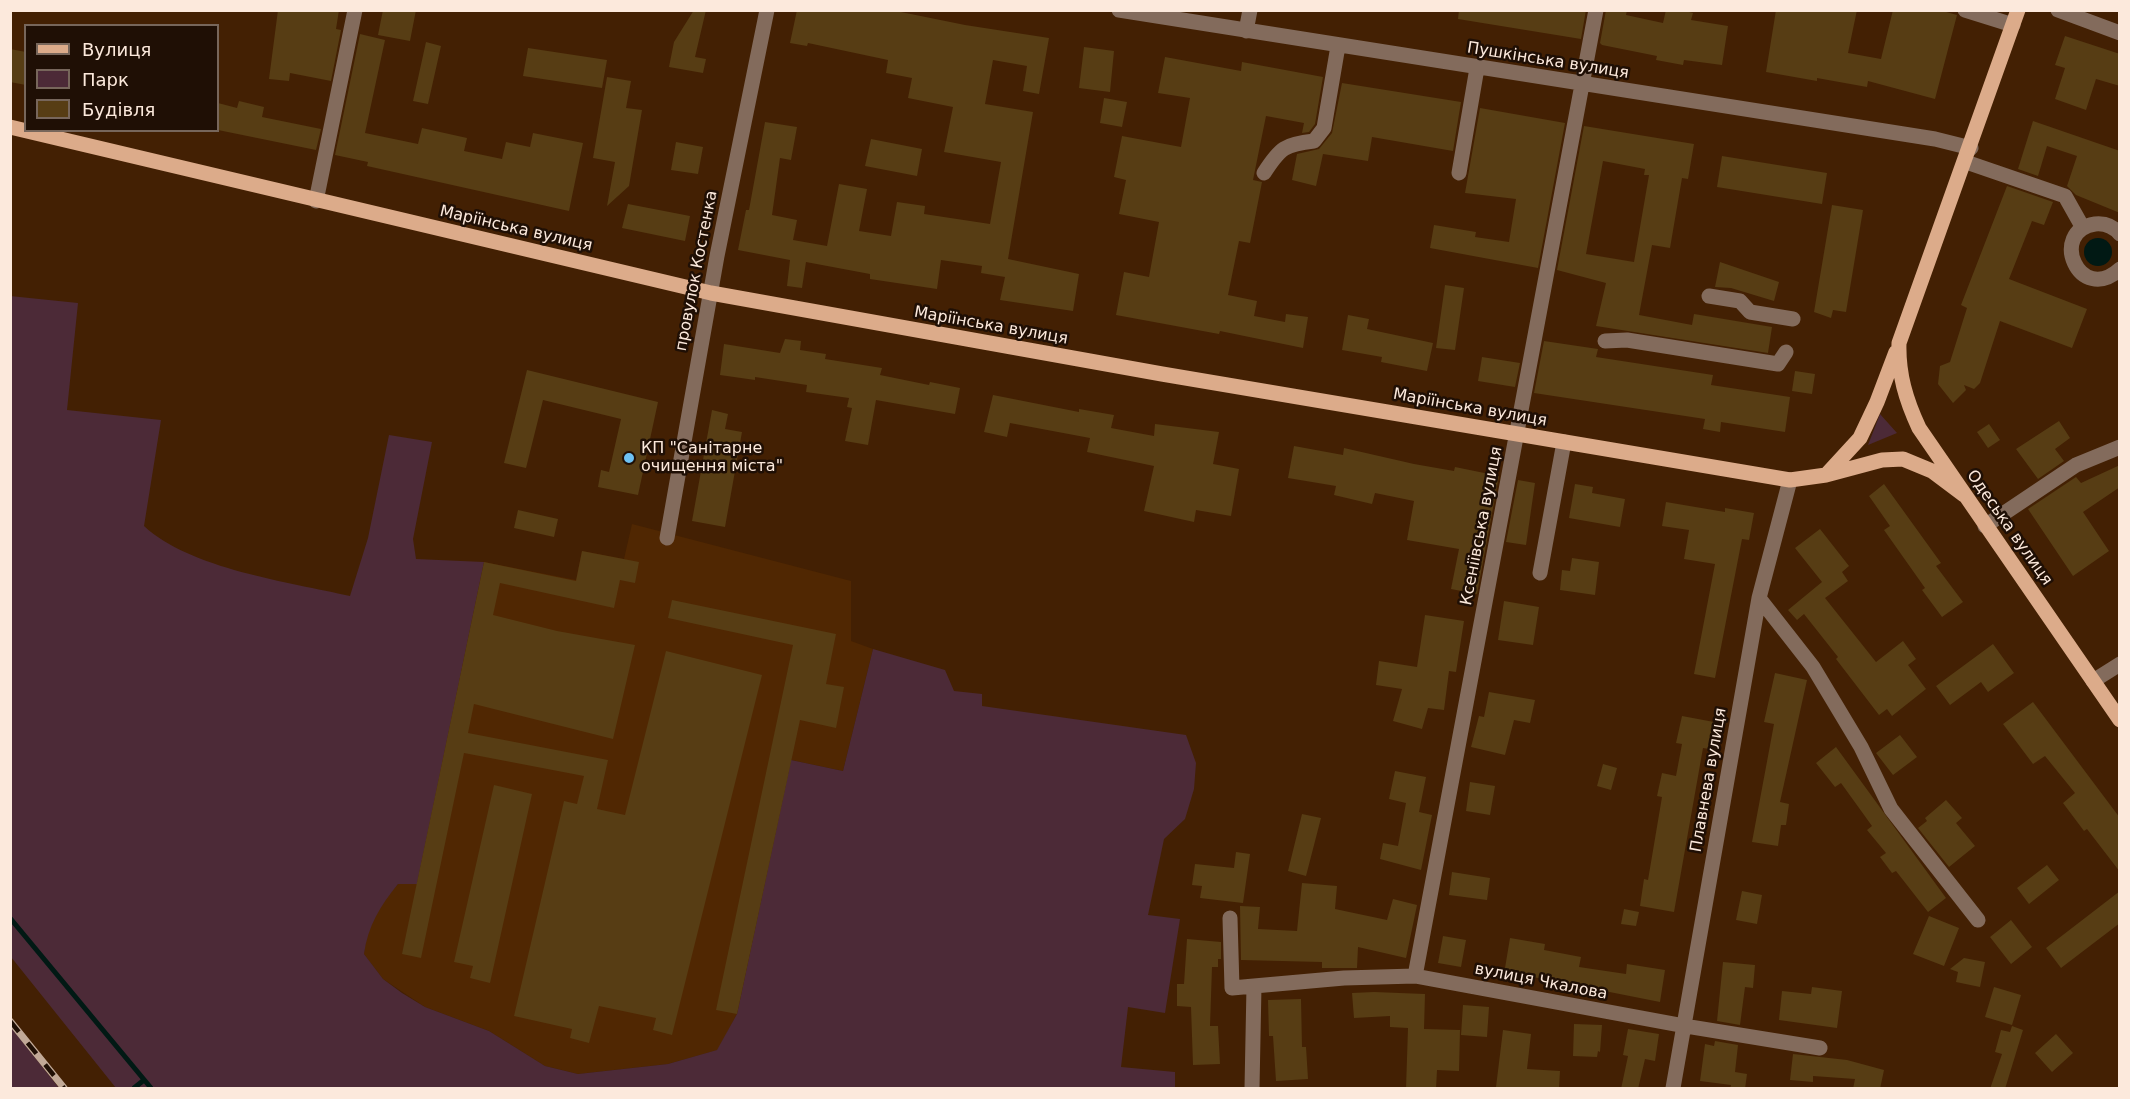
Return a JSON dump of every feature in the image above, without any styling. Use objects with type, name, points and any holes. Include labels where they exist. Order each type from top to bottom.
[{"type":"main road","name":"Одеська вулиця","points":[[1826,475],[1860,438],[1899,343],[2016,18]]},
{"type":"main road","name":"Маріїнська вулиця","points":[[27,132],[711,293],[1790,480],[1826,475],[1882,460],[1903,459],[1932,471],[1964,495]]},
{"type":"main road","name":"Одеська вулиця","points":[[1899,343],[1902,383],[1919,428],[2120,720]]},
{"type":"street","points":[[316,201],[355,10]]},
{"type":"street","name":"провулок Костенка","points":[[667,538],[711,293],[767,10]]},
{"type":"street","name":"Пушкінська вулиця","points":[[1119,10],[1180,15],[1246,31],[1935,139],[2065,196],[2083,228]]},
{"type":"street","points":[[1246,31],[1250,10]]},
{"type":"street","name":"Ксеніївська вулиця","points":[[1415,976],[1580,85],[1596,10]]},
{"type":"street","points":[[1965,10],[2016,18]]},
{"type":"street","points":[[2058,10],[2120,33]]},
{"type":"street","points":[[1264,173],[1273,158],[1290,144],[1314,141],[1324,128],[1338,46]]},
{"type":"street","points":[[1459,173],[1477,68]]},
{"type":"street","points":[[2120,234],[2109,225],[2100,224],[2083,228],[2076,235],[2071,252],[2077,270],[2093,279],[2103,279],[2120,269]]},
{"type":"street","points":[[1709,296],[1740,301],[1750,312],[1793,319]]},
{"type":"street","points":[[1605,341],[1627,340],[1779,364],[1786,352]]},
{"type":"street","points":[[1540,573],[1564,442]]},
{"type":"street","points":[[1985,526],[2076,465],[2120,447]]},
{"type":"street","name":"Плавнева вулиця","points":[[1673,1089],[1759,598],[1790,480]]},
{"type":"street","points":[[1759,598],[1813,667],[1861,747],[1891,809],[1978,920]]},
{"type":"street","points":[[2093,681],[2120,664]]},
{"type":"street","points":[[1230,918],[1232,988],[1254,986],[1252,1089]]},
{"type":"street","name":"вулиця Чкалова","points":[[1254,986],[1344,978],[1415,976],[1685,1026],[1820,1047]]},
{"type":"shaded area","points":[[632,524],[851,581],[851,641],[873,649],[843,771],[791,760],[737,1014],[718,1050],[668,1064],[578,1074],[545,1066],[489,1031],[425,1007],[383,979],[364,954],[367,931],[380,905],[398,884],[417,884],[484,562],[576,580],[582,551],[624,559]]},
{"type":"green space","points":[[10,296],[78,303],[67,410],[161,420],[144,526],[164,541],[213,563],[270,579],[350,596],[368,538],[389,435],[432,442],[413,539],[416,559],[484,562],[417,884],[398,884],[376,917],[368,934],[364,954],[383,979],[402,993],[425,1007],[489,1031],[545,1066],[578,1074],[668,1064],[717,1050],[737,1014],[791,760],[843,771],[873,649],[945,670],[954,691],[982,694],[982,706],[1186,735],[1196,763],[1194,789],[1185,819],[1164,839],[1148,915],[1180,919],[1165,1013],[1128,1007],[1121,1067],[1175,1072],[1175,1088],[116,1088],[11,957]]},
{"type":"green space","points":[[1880,414],[1897,433],[1868,445]]},
{"type":"green space","points":[[11,1027],[59,1088],[11,1088]]},
{"type":"water","points":[[2098,238],[2108,242],[2112,252],[2108,262],[2098,266],[2088,262],[2084,252],[2088,242]]},
{"type":"building","points":[[278,10],[339,10],[336,29],[341,30],[331,81],[290,73],[289,81],[269,79]]},
{"type":"building","points":[[383,10],[416,10],[410,41],[378,35]]},
{"type":"building","points":[[694,10],[706,10],[695,57],[706,59],[703,73],[669,67],[674,42]]},
{"type":"building","points":[[797,10],[891,10],[965,25],[1049,38],[1039,94],[1023,91],[1027,66],[993,60],[985,104],[1033,112],[1008,259],[1079,274],[1073,311],[1000,300],[1005,277],[981,273],[982,266],[941,260],[937,289],[870,279],[870,274],[806,262],[802,288],[787,286],[790,260],[738,250],[746,210],[749,210],[765,122],[797,127],[791,160],[780,158],[772,215],[797,220],[793,240],[827,246],[839,184],[867,189],[859,231],[891,236],[897,202],[925,206],[924,214],[990,224],[1001,162],[944,152],[953,107],[908,98],[912,78],[886,73],[888,60],[808,43],[807,46],[790,43]]},
{"type":"building","points":[[1459,10],[1586,10],[1581,39],[1458,19]]},
{"type":"building","points":[[1606,10],[1627,10],[1626,15],[1663,23],[1666,10],[1681,10],[1693,13],[1691,20],[1728,26],[1722,65],[1684,60],[1683,65],[1656,60],[1657,56],[1602,45],[1600,43]]},
{"type":"building","points":[[1776,10],[1857,10],[1848,53],[1881,59],[1893,10],[1939,10],[1957,15],[1935,99],[1868,81],[1867,87],[1766,72]]},
{"type":"building","points":[[360,34],[385,40],[365,133],[418,144],[422,128],[467,138],[464,151],[502,159],[506,142],[530,147],[533,133],[583,143],[569,211],[367,166],[368,162],[335,155]]},
{"type":"building","points":[[2065,36],[2120,54],[2120,86],[2096,79],[2086,110],[2055,99],[2065,68],[2055,65]]},
{"type":"building","points":[[426,42],[441,46],[428,104],[413,101]]},
{"type":"building","points":[[1084,47],[1114,51],[1110,92],[1079,88]]},
{"type":"building","points":[[528,48],[607,60],[602,88],[523,76]]},
{"type":"building","points":[[10,49],[24,52],[24,85],[10,82]]},
{"type":"building","points":[[1165,57],[1241,71],[1242,62],[1323,77],[1315,124],[1309,132],[1302,133],[1304,123],[1266,116],[1253,180],[1262,182],[1250,243],[1239,241],[1228,295],[1257,301],[1254,316],[1285,322],[1286,314],[1308,317],[1303,348],[1220,331],[1219,334],[1116,315],[1124,272],[1149,277],[1159,222],[1119,214],[1126,180],[1114,177],[1122,136],[1181,147],[1190,98],[1158,93]]},
{"type":"building","points":[[607,77],[631,81],[626,108],[642,110],[629,186],[607,206],[615,162],[593,158]]},
{"type":"building","points":[[1342,83],[1461,102],[1453,151],[1372,137],[1368,161],[1323,154],[1316,186],[1292,180],[1297,154],[1319,149],[1332,133]]},
{"type":"building","points":[[1104,98],[1127,102],[1122,127],[1100,123]]},
{"type":"building","points":[[239,101],[264,107],[262,117],[321,129],[316,150],[219,130],[219,103],[237,108]]},
{"type":"building","points":[[1480,108],[1565,123],[1538,268],[1430,248],[1434,225],[1476,232],[1475,237],[1509,242],[1516,199],[1465,193]]},
{"type":"building","points":[[2033,121],[2120,151],[2120,213],[2076,195],[2067,186],[2077,156],[2047,146],[2038,176],[2018,169]]},
{"type":"building","points":[[1584,126],[1694,144],[1688,179],[1682,178],[1670,248],[1652,245],[1639,315],[1692,325],[1694,314],[1772,327],[1768,353],[1596,326],[1606,283],[1557,270]],"holes":[[[1603,161],[1645,169],[1644,175],[1649,175],[1634,262],[1586,254]]]},
{"type":"building","points":[[871,139],[922,149],[917,176],[865,166]]},
{"type":"building","points":[[676,142],[703,147],[698,174],[671,170]]},
{"type":"building","points":[[1722,156],[1827,173],[1822,204],[1717,187]]},
{"type":"building","points":[[2007,186],[2053,202],[2044,225],[2032,221],[2009,279],[2087,309],[2072,348],[2000,321],[1980,383],[1974,389],[1964,385],[1966,390],[1953,403],[1938,384],[1940,366],[1950,362],[1967,308],[1961,305]]},
{"type":"building","points":[[628,204],[690,216],[685,241],[622,228]]},
{"type":"building","points":[[1832,205],[1863,210],[1846,312],[1833,310],[1831,318],[1814,312]]},
{"type":"building","points":[[1720,262],[1779,282],[1774,301],[1731,288],[1715,287]]},
{"type":"building","points":[[1445,285],[1464,288],[1455,350],[1436,348]]},
{"type":"building","points":[[1348,315],[1369,319],[1367,329],[1433,343],[1427,371],[1381,362],[1382,357],[1342,350]]},
{"type":"building","points":[[785,339],[801,341],[800,350],[826,354],[825,359],[882,368],[880,375],[929,385],[930,382],[960,388],[955,414],[876,400],[868,445],[845,441],[852,408],[847,407],[849,398],[806,392],[807,385],[755,377],[755,380],[720,375],[724,344],[780,353]]},
{"type":"building","points":[[1544,341],[1598,349],[1596,357],[1713,375],[1711,385],[1790,397],[1785,432],[1721,422],[1720,432],[1703,429],[1705,419],[1534,393]]},
{"type":"building","points":[[1482,357],[1520,363],[1515,387],[1478,381]]},
{"type":"building","points":[[527,370],[658,402],[638,495],[598,487],[601,470],[609,472],[621,419],[543,400],[526,468],[504,463]]},
{"type":"building","points":[[1795,371],[1815,374],[1812,394],[1792,391]]},
{"type":"building","points":[[993,395],[1079,412],[1079,409],[1114,415],[1111,428],[1154,436],[1155,424],[1219,432],[1213,464],[1239,469],[1231,516],[1196,510],[1194,522],[1144,511],[1154,466],[1087,452],[1090,438],[1010,423],[1007,437],[984,432]]},
{"type":"building","points":[[712,410],[728,414],[725,429],[742,432],[725,527],[692,521]]},
{"type":"building","points":[[2059,421],[2070,438],[2055,449],[2064,461],[2038,479],[2016,449]]},
{"type":"building","points":[[1989,424],[2000,440],[1988,448],[1977,432]]},
{"type":"building","points":[[1294,446],[1343,455],[1344,448],[1414,464],[1454,471],[1455,467],[1499,476],[1477,594],[1451,589],[1459,549],[1407,540],[1414,501],[1375,493],[1372,504],[1334,495],[1336,486],[1288,478]]},
{"type":"building","points":[[2120,465],[2120,487],[2083,512],[2109,551],[2073,576],[2028,509],[2076,477],[2081,483]]},
{"type":"building","points":[[1518,480],[1535,483],[1526,545],[1506,542]]},
{"type":"building","points":[[1575,484],[1593,487],[1592,493],[1625,499],[1620,527],[1569,518]]},
{"type":"building","points":[[1884,484],[1941,563],[1936,566],[1963,602],[1942,617],[1922,590],[1925,588],[1884,530],[1890,526],[1869,496]]},
{"type":"building","points":[[1666,502],[1725,512],[1725,508],[1754,513],[1749,540],[1742,539],[1715,678],[1694,674],[1715,564],[1684,559],[1689,530],[1662,526]]},
{"type":"building","points":[[518,510],[558,519],[554,537],[514,528]]},
{"type":"building","points":[[1820,529],[1849,566],[1842,572],[1848,581],[1825,598],[1876,662],[1903,641],[1916,659],[1908,665],[1926,689],[1892,716],[1887,709],[1879,715],[1804,614],[1797,620],[1788,610],[1822,582],[1795,548]]},
{"type":"building","points":[[582,551],[639,562],[635,583],[620,580],[614,608],[500,583],[493,615],[557,631],[635,645],[613,739],[474,704],[468,733],[608,760],[597,809],[625,815],[666,651],[762,675],[672,1035],[653,1030],[656,1018],[599,1006],[589,1043],[570,1038],[572,1029],[514,1016],[564,801],[577,804],[584,776],[464,753],[421,958],[402,954],[484,562],[576,581]]},
{"type":"building","points":[[1572,558],[1599,562],[1595,595],[1560,590],[1562,570],[1570,571]]},
{"type":"building","points":[[672,600],[836,634],[826,684],[844,687],[836,728],[800,720],[737,1014],[716,1010],[793,645],[668,618]]},
{"type":"building","points":[[1504,601],[1539,607],[1533,645],[1498,640]]},
{"type":"building","points":[[1425,615],[1464,621],[1456,672],[1449,671],[1444,710],[1428,708],[1422,729],[1393,721],[1402,689],[1376,685],[1379,661],[1417,667]]},
{"type":"building","points":[[1993,644],[2014,673],[1988,692],[1981,682],[1950,705],[1936,686]]},
{"type":"building","points":[[1775,673],[1807,680],[1780,802],[1789,804],[1786,825],[1781,825],[1778,846],[1752,842],[1774,724],[1764,722]]},
{"type":"building","points":[[1489,692],[1535,700],[1530,723],[1514,720],[1505,755],[1471,747],[1479,716],[1484,717]]},
{"type":"building","points":[[2033,702],[2120,818],[2120,872],[2087,829],[2084,831],[2063,803],[2075,793],[2045,756],[2033,764],[2003,724]]},
{"type":"building","points":[[1682,716],[1714,722],[1709,749],[1703,748],[1674,912],[1640,906],[1644,879],[1648,880],[1662,797],[1657,796],[1662,773],[1676,776],[1682,744],[1676,743]]},
{"type":"building","points":[[1900,735],[1917,757],[1893,775],[1876,753]]},
{"type":"building","points":[[1836,747],[1946,898],[1928,912],[1896,871],[1892,873],[1880,857],[1886,853],[1867,830],[1872,826],[1841,783],[1835,787],[1816,763]]},
{"type":"building","points":[[1603,764],[1617,768],[1611,790],[1597,786]]},
{"type":"building","points":[[1395,771],[1426,777],[1419,812],[1432,815],[1421,870],[1380,859],[1383,843],[1398,846],[1406,803],[1389,799]]},
{"type":"building","points":[[1470,782],[1495,786],[1490,815],[1466,811]]},
{"type":"building","points":[[494,785],[532,794],[490,983],[470,978],[473,966],[454,962]]},
{"type":"building","points":[[1946,800],[1962,818],[1956,823],[1975,846],[1949,867],[1918,828],[1927,821],[1925,818]]},
{"type":"building","points":[[1302,814],[1321,818],[1306,876],[1288,871]]},
{"type":"building","points":[[1236,852],[1250,854],[1243,903],[1200,898],[1202,886],[1192,885],[1195,864],[1234,868]]},
{"type":"building","points":[[2047,865],[2059,880],[2029,904],[2017,888]]},
{"type":"building","points":[[1452,872],[1490,878],[1487,900],[1449,895]]},
{"type":"building","points":[[1302,883],[1337,886],[1335,909],[1387,920],[1393,899],[1417,905],[1406,958],[1358,947],[1357,968],[1322,968],[1322,962],[1241,960],[1240,906],[1260,907],[1258,929],[1297,931]]},
{"type":"building","points":[[1742,891],[1762,895],[1757,924],[1736,920]]},
{"type":"building","points":[[2120,891],[2120,923],[2061,968],[2046,948]]},
{"type":"building","points":[[1624,909],[1639,912],[1636,926],[1621,924]]},
{"type":"building","points":[[1929,916],[1959,928],[1944,966],[1913,954]]},
{"type":"building","points":[[2011,920],[2032,947],[2011,964],[1990,937]]},
{"type":"building","points":[[1443,936],[1466,940],[1461,967],[1438,963]]},
{"type":"building","points":[[1510,938],[1545,944],[1544,950],[1581,957],[1579,967],[1626,974],[1627,964],[1665,970],[1660,1002],[1539,978],[1504,974]]},
{"type":"building","points":[[1187,939],[1221,942],[1221,959],[1218,959],[1218,967],[1212,967],[1210,1026],[1218,1026],[1220,1064],[1193,1065],[1191,1007],[1177,1006],[1177,984],[1184,984]]},
{"type":"building","points":[[1964,958],[1985,962],[1980,987],[1956,982],[1958,972],[1950,969]]},
{"type":"building","points":[[1723,962],[1755,965],[1753,988],[1745,987],[1740,1025],[1717,1021]]},
{"type":"building","points":[[1812,987],[1842,991],[1837,1028],[1779,1020],[1782,991],[1811,994]]},
{"type":"building","points":[[1994,987],[2021,995],[2012,1025],[1985,1017]]},
{"type":"building","points":[[1352,993],[1425,994],[1424,1029],[1460,1030],[1459,1071],[1437,1070],[1436,1089],[1406,1089],[1408,1028],[1390,1027],[1390,1016],[1354,1018]]},
{"type":"building","points":[[1301,999],[1302,1047],[1306,1047],[1308,1079],[1276,1081],[1273,1036],[1269,1036],[1268,1000]]},
{"type":"building","points":[[1463,1005],[1489,1007],[1487,1037],[1461,1035]]},
{"type":"building","points":[[1574,1024],[1602,1025],[1600,1052],[1598,1051],[1597,1057],[1573,1056]]},
{"type":"building","points":[[2012,1026],[2023,1030],[2005,1089],[1990,1089],[2002,1054],[1995,1052],[2001,1030],[2010,1032]]},
{"type":"building","points":[[1628,1029],[1659,1034],[1655,1061],[1645,1059],[1638,1089],[1621,1089],[1628,1056],[1623,1055]]},
{"type":"building","points":[[1503,1030],[1531,1034],[1527,1069],[1560,1071],[1559,1089],[1496,1087]]},
{"type":"building","points":[[2056,1034],[2073,1053],[2052,1072],[2035,1053]]},
{"type":"building","points":[[1715,1041],[1738,1045],[1735,1072],[1747,1074],[1745,1089],[1730,1089],[1731,1085],[1700,1081],[1705,1044],[1714,1046]]},
{"type":"building","points":[[1793,1054],[1847,1060],[1884,1070],[1880,1089],[1853,1089],[1855,1079],[1813,1076],[1813,1082],[1790,1080]]},
{"type":"waterway","points":[[10,918],[151,1088]]},
{"type":"waterway","points":[[134,1088],[144,1080]]},
{"type":"railway","points":[[10,1021],[64,1088]]},
{"type":"place","name":"КП \"Санітарне очищення міста\"","points":[[629,458]]}]
